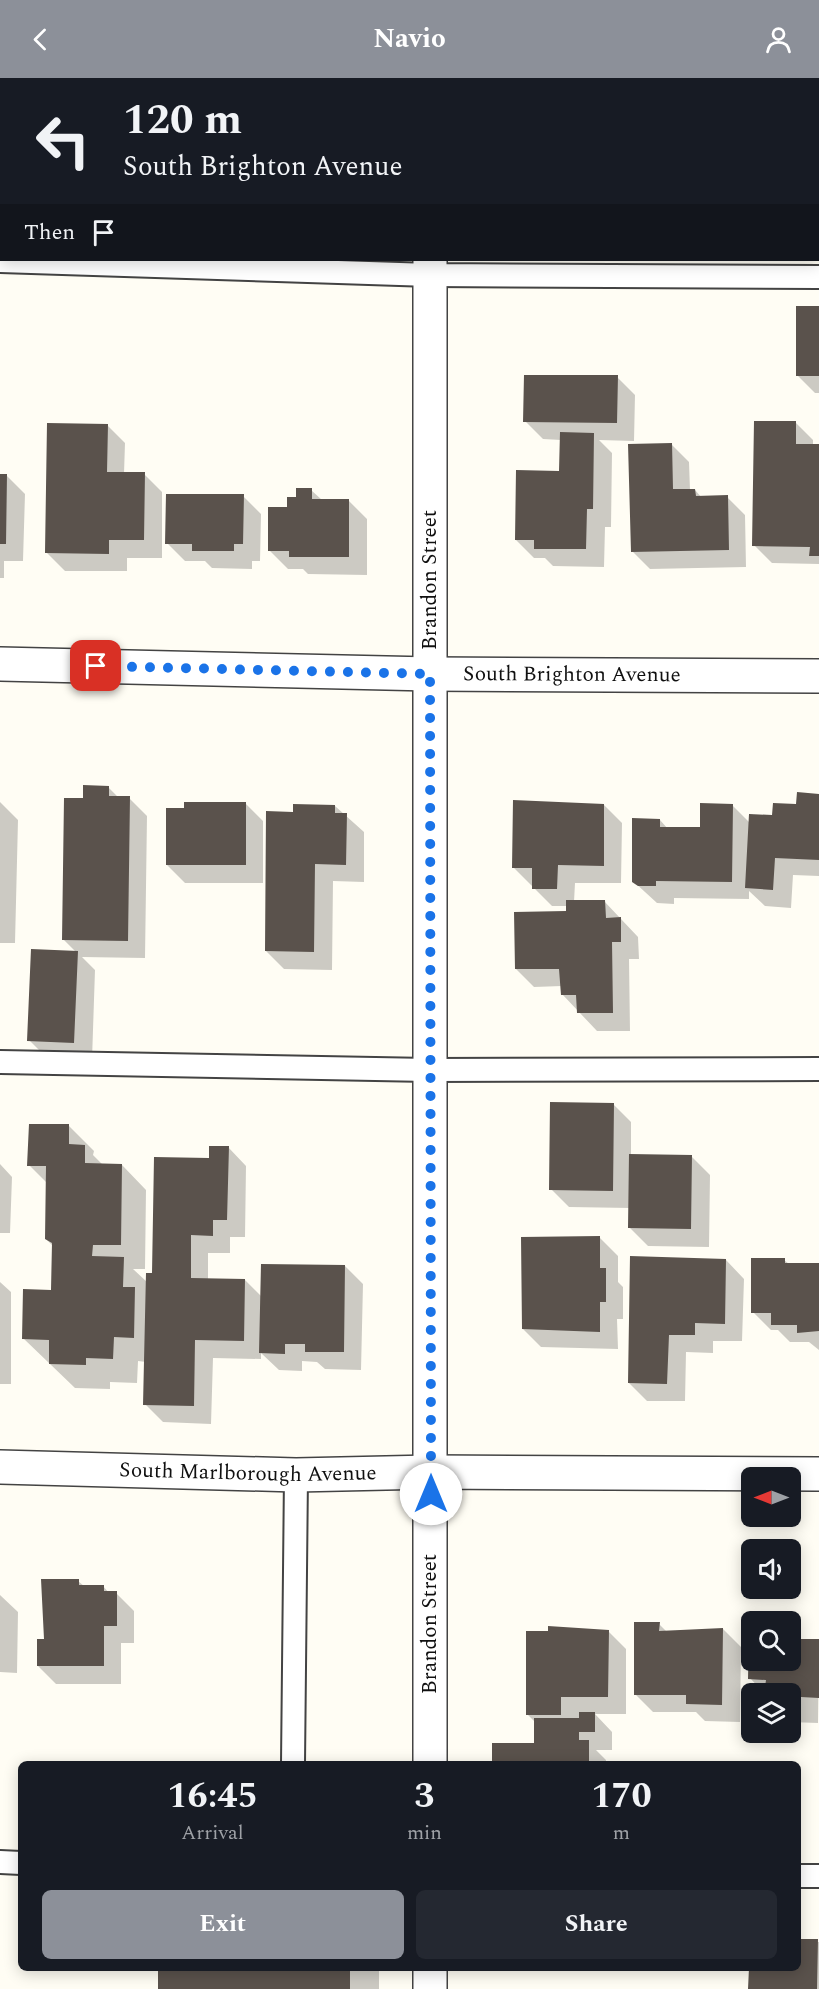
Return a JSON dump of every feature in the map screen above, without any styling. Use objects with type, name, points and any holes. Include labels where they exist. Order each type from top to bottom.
[{"type":"street","name":"Brandon Street","points":[[430,267],[430,1761]]},
{"type":"street","name":"South Brighton Avenue","points":[[0,664],[430,674],[819,676]]},
{"type":"street","name":"South Marlborough Avenue","points":[[0,1467],[296,1474],[431,1472],[819,1474]]},
{"type":"street","points":[[430,1971],[430,1989]]},
{"type":"lane","points":[[0,261],[430,267],[819,277]]},
{"type":"lane","points":[[0,1062],[429,1070],[819,1069]]},
{"type":"lane","points":[[293,1761],[296,1474]]},
{"type":"lane","points":[[0,1863],[18,1863]]},
{"type":"lane","points":[[801,1876],[819,1876]]},
{"type":"building","points":[[796,306],[819,306],[819,376],[796,376]]},
{"type":"building","points":[[524,375],[618,375],[617,423],[523,422]]},
{"type":"building","points":[[754,421],[796,421],[796,444],[819,444],[819,556],[809,556],[810,547],[752,546]]},
{"type":"building","points":[[47,423],[108,424],[107,472],[145,472],[144,540],[109,540],[109,554],[45,553]]},
{"type":"building","points":[[560,432],[594,433],[593,509],[587,509],[586,549],[534,549],[534,540],[515,540],[516,470],[559,471]]},
{"type":"building","points":[[672,443],[673,489],[695,489],[696,496],[728,495],[729,550],[631,552],[628,444]]},
{"type":"building","points":[[0,474],[7,474],[6,544],[0,544]]},
{"type":"building","points":[[296,488],[312,488],[312,499],[349,499],[349,557],[289,557],[289,551],[268,551],[268,507],[287,507],[287,497],[296,497]]},
{"type":"building","points":[[166,494],[244,494],[243,544],[234,544],[234,551],[192,551],[192,544],[165,544]]},
{"type":"building","points":[[83,785],[109,786],[109,796],[130,796],[128,941],[62,940],[64,798],[83,798]]},
{"type":"building","points":[[797,792],[819,794],[819,860],[775,858],[773,890],[745,888],[749,814],[772,815],[773,803],[796,804]]},
{"type":"building","points":[[513,800],[604,804],[604,866],[558,865],[557,889],[532,889],[532,868],[512,868]]},
{"type":"building","points":[[184,802],[246,802],[246,865],[166,865],[166,808],[184,808]]},
{"type":"building","points":[[700,803],[733,804],[732,882],[656,881],[656,886],[638,886],[632,882],[632,818],[660,819],[660,827],[700,827]]},
{"type":"building","points":[[293,804],[335,805],[335,813],[347,813],[346,865],[315,864],[314,952],[265,951],[266,811],[293,812]]},
{"type":"building","points":[[566,900],[605,900],[606,918],[621,917],[621,942],[612,942],[613,1013],[577,1013],[576,995],[561,995],[559,969],[515,969],[514,912],[566,911]]},
{"type":"building","points":[[31,949],[78,951],[74,1043],[27,1041]]},
{"type":"building","points":[[550,1102],[614,1103],[613,1191],[549,1190]]},
{"type":"building","points":[[29,1124],[69,1124],[69,1144],[85,1145],[85,1163],[122,1164],[121,1245],[93,1245],[92,1256],[124,1257],[123,1287],[135,1287],[134,1338],[114,1337],[113,1359],[86,1358],[86,1365],[49,1364],[49,1340],[22,1339],[23,1289],[51,1290],[52,1243],[45,1239],[46,1166],[27,1166]]},
{"type":"building","points":[[209,1146],[229,1146],[227,1220],[213,1220],[213,1236],[191,1235],[191,1278],[245,1279],[244,1341],[195,1340],[194,1406],[143,1405],[146,1273],[152,1273],[154,1157],[209,1158]]},
{"type":"building","points":[[629,1154],[692,1155],[691,1229],[628,1228]]},
{"type":"building","points":[[600,1236],[600,1268],[606,1268],[606,1302],[600,1302],[600,1332],[522,1329],[521,1237]]},
{"type":"building","points":[[630,1256],[726,1259],[725,1324],[695,1323],[695,1335],[669,1335],[667,1384],[628,1383]]},
{"type":"building","points":[[751,1258],[785,1258],[785,1263],[819,1263],[819,1331],[797,1333],[797,1325],[771,1325],[771,1313],[751,1313]]},
{"type":"building","points":[[261,1264],[345,1265],[344,1352],[305,1352],[305,1344],[285,1344],[285,1354],[259,1353]]},
{"type":"building","points":[[41,1579],[79,1579],[79,1585],[104,1585],[104,1591],[117,1591],[117,1626],[104,1626],[104,1666],[37,1666],[37,1639],[44,1639]]},
{"type":"building","points":[[634,1622],[660,1622],[659,1631],[723,1628],[722,1705],[686,1704],[686,1695],[634,1695]]},
{"type":"building","points":[[548,1626],[609,1630],[608,1697],[561,1697],[561,1715],[526,1715],[526,1631],[548,1631]]},
{"type":"building","points":[[801,1639],[819,1639],[819,1698],[801,1697],[801,1683],[766,1683],[766,1680],[748,1679],[748,1671],[801,1671]]},
{"type":"building","points":[[579,1712],[595,1712],[595,1732],[579,1732],[579,1740],[589,1740],[589,1761],[492,1761],[492,1743],[534,1743],[534,1718],[579,1718]]},
{"type":"building","points":[[801,1939],[818,1939],[817,1989],[748,1989],[749,1971],[801,1971]]},
{"type":"building","points":[[158,1971],[350,1971],[350,1989],[158,1989]]},
{"type":"route","points":[[96,666],[430,674],[431,1494]]}]
